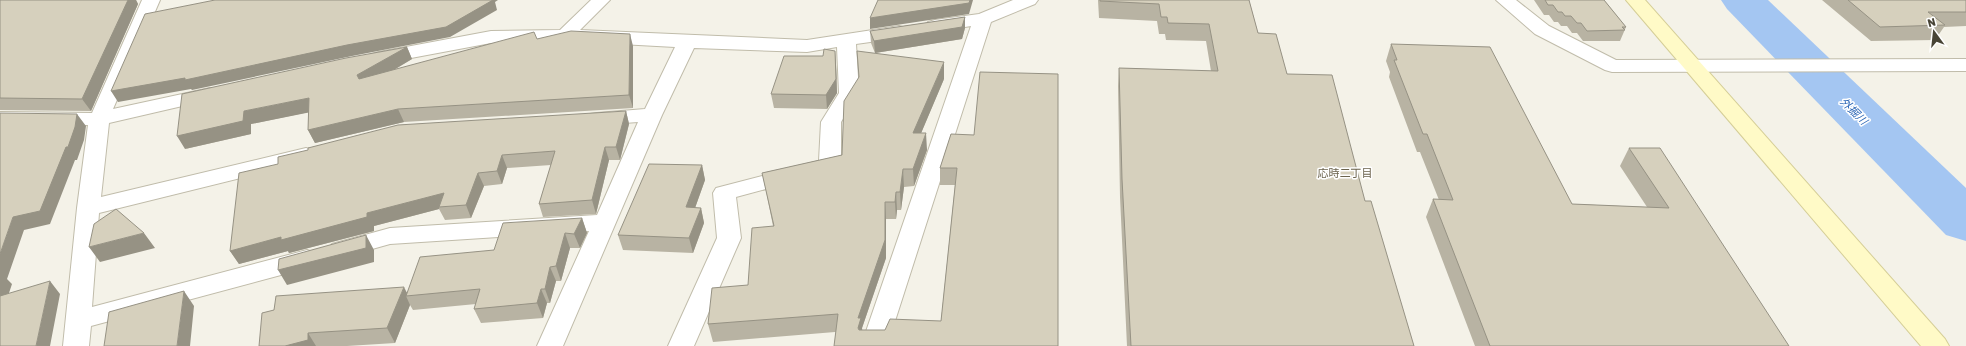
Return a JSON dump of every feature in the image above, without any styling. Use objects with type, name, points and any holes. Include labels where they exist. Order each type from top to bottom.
[{"type":"street","points":[[76,346],[88,208],[99,119],[151,0]]},
{"type":"street","points":[[565,34],[601,0]]},
{"type":"street","points":[[360,62],[491,37],[565,34],[687,42],[807,46],[983,19],[1029,0]]},
{"type":"street","points":[[1505,0],[1542,30],[1612,66],[1966,64]]},
{"type":"street","points":[[1635,0],[1936,346]]},
{"type":"street","points":[[874,346],[983,19]]},
{"type":"street","points":[[681,346],[729,238],[724,193],[830,165],[832,122],[849,93],[846,41]]},
{"type":"street","points":[[550,346],[652,115],[687,42]]},
{"type":"street","points":[[0,118],[99,119],[229,90]]},
{"type":"street","points":[[580,120],[652,115]]},
{"type":"street","points":[[88,208],[327,150]]},
{"type":"street","points":[[78,320],[390,236],[605,222]]},
{"type":"building","points":[[0,0],[128,0],[82,99],[0,98]]},
{"type":"building","points":[[215,0],[493,0],[446,27],[347,45],[185,80],[185,78],[111,91],[145,14]]},
{"type":"building","points":[[878,0],[970,0],[969,3],[870,18]]},
{"type":"building","points":[[1100,0],[1249,0],[1258,33],[1276,34],[1287,74],[1332,75],[1365,201],[1371,201],[1414,346],[1131,346],[1122,179],[1119,68],[1218,71],[1209,24],[1168,23],[1167,17],[1161,17],[1159,4]]},
{"type":"building","points":[[1545,0],[1604,0],[1626,27],[1622,27],[1625,30],[1587,31],[1581,23],[1577,23],[1571,16],[1565,16],[1562,12],[1558,12],[1553,5],[1548,5]]},
{"type":"building","points":[[1848,0],[1966,0],[1966,12],[1928,12],[1945,25],[1880,27]]},
{"type":"building","points":[[965,17],[962,27],[874,41],[870,31]]},
{"type":"building","points":[[571,31],[630,34],[629,95],[398,109],[308,130],[309,98],[244,111],[243,121],[177,136],[182,94],[346,58],[407,47],[357,75],[359,79],[534,32],[537,39]]},
{"type":"building","points":[[1391,44],[1490,47],[1572,204],[1669,208],[1629,148],[1660,148],[1789,346],[1490,346],[1433,199],[1453,200],[1427,134],[1423,134],[1394,60],[1397,60]]},
{"type":"building","points":[[824,49],[835,51],[836,79],[826,95],[771,94],[784,56],[823,56]]},
{"type":"building","points":[[857,51],[944,62],[913,133],[926,133],[913,169],[903,169],[900,192],[896,192],[895,202],[885,202],[885,240],[858,318],[861,318],[858,328],[859,330],[885,330],[890,319],[941,321],[957,168],[940,168],[951,134],[974,135],[980,72],[1058,74],[1058,346],[834,346],[838,314],[708,324],[712,288],[748,285],[752,228],[774,226],[762,173],[842,155],[844,101],[859,77]]},
{"type":"building","points":[[626,111],[616,147],[605,147],[592,200],[539,204],[555,151],[502,155],[497,171],[478,173],[466,205],[439,207],[444,193],[367,213],[367,217],[281,240],[281,237],[230,251],[239,173],[278,164],[278,157],[398,125]]},
{"type":"building","points":[[0,113],[77,114],[75,127],[68,147],[66,147],[40,211],[13,217],[0,254]]},
{"type":"building","points":[[649,164],[702,165],[686,207],[701,208],[689,238],[618,235]]},
{"type":"building","points":[[116,209],[144,233],[89,247],[94,224]]},
{"type":"building","points":[[582,218],[574,234],[565,233],[556,266],[550,267],[545,289],[541,289],[537,303],[474,309],[480,289],[406,296],[420,257],[494,250],[503,223]]},
{"type":"building","points":[[366,235],[366,248],[278,270],[279,259]]},
{"type":"building","points":[[50,281],[36,346],[0,346],[0,296]]},
{"type":"building","points":[[404,287],[387,328],[308,333],[308,340],[285,346],[259,346],[262,313],[274,310],[276,296]]},
{"type":"building","points":[[184,291],[177,346],[104,346],[109,312]]},
{"type":"waterway","name":"外掘川","points":[[1743,0],[1966,221]]},
{"type":"district","name":"応時二丁目","points":[[1345,173]]}]
